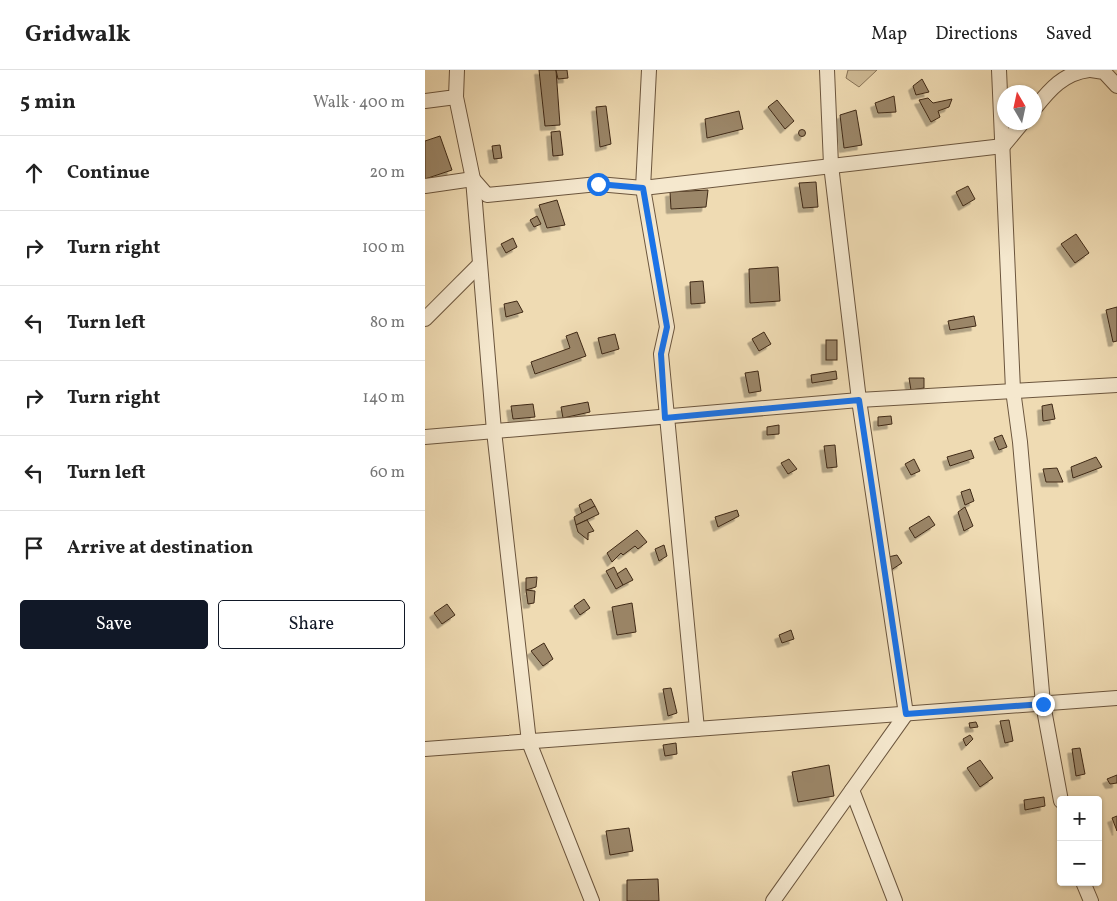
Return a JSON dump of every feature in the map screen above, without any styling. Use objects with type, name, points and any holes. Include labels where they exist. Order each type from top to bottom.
[{"type":"street","points":[[457,70],[456,97],[473,179],[494,431],[529,742],[592,901]]},
{"type":"street","points":[[649,70],[643,188],[667,327],[661,354],[665,418],[697,729]]},
{"type":"street","points":[[773,901],[906,714],[859,400],[831,165],[827,70]]},
{"type":"street","points":[[999,70],[1013,390],[1021,442],[1043,704],[1060,796]]},
{"type":"street","points":[[1042,100],[1051,89],[1074,72],[1098,71],[1117,86]]},
{"type":"street","points":[[425,101],[456,97]]},
{"type":"street","points":[[473,179],[487,195],[598,184],[643,188],[1003,146],[1016,130]]},
{"type":"street","points":[[425,186],[473,179]]},
{"type":"street","points":[[425,319],[479,266]]},
{"type":"street","points":[[425,437],[859,400],[1117,384]]},
{"type":"street","points":[[425,749],[1117,698]]},
{"type":"street","points":[[852,790],[895,901]]},
{"type":"street","points":[[1085,886],[1091,901]]},
{"type":"shaded area","points":[[848,70],[877,70],[859,87],[846,78]]},
{"type":"building","points":[[539,70],[556,70],[560,125],[545,126]]},
{"type":"building","points":[[556,70],[567,70],[568,78],[558,79]]},
{"type":"building","points":[[922,79],[929,92],[916,95],[913,86]]},
{"type":"building","points":[[894,96],[896,112],[878,113],[875,103]]},
{"type":"building","points":[[928,98],[933,103],[952,99],[949,107],[938,111],[940,117],[931,122],[919,100]]},
{"type":"building","points":[[777,100],[794,121],[785,129],[768,107]]},
{"type":"building","points":[[606,106],[611,144],[600,147],[596,107]]},
{"type":"building","points":[[856,110],[862,145],[844,148],[840,115]]},
{"type":"building","points":[[739,111],[743,129],[707,138],[705,119]]},
{"type":"building","points":[[802,129],[806,133],[802,137],[798,133]]},
{"type":"building","points":[[560,131],[563,155],[553,156],[551,132]]},
{"type":"building","points":[[440,136],[452,170],[425,179],[425,141]]},
{"type":"building","points":[[500,145],[502,158],[494,159],[492,146]]},
{"type":"building","points":[[816,182],[818,207],[803,208],[799,183]]},
{"type":"building","points":[[968,186],[975,199],[963,206],[956,192]]},
{"type":"building","points":[[708,190],[706,207],[671,209],[670,192]]},
{"type":"building","points":[[557,200],[565,225],[547,228],[539,205]]},
{"type":"building","points":[[537,216],[541,224],[534,227],[530,220]]},
{"type":"building","points":[[1076,234],[1089,253],[1075,263],[1061,244]]},
{"type":"building","points":[[513,238],[517,247],[506,253],[501,244]]},
{"type":"building","points":[[778,267],[780,301],[750,303],[749,269]]},
{"type":"building","points":[[703,281],[705,303],[691,304],[690,282]]},
{"type":"building","points":[[517,301],[523,312],[506,317],[504,304]]},
{"type":"building","points":[[1117,307],[1117,341],[1113,342],[1106,310]]},
{"type":"building","points":[[974,316],[976,326],[950,330],[948,321]]},
{"type":"building","points":[[577,332],[586,356],[535,374],[531,362],[570,348],[566,336]]},
{"type":"building","points":[[764,332],[771,344],[759,351],[752,339]]},
{"type":"building","points":[[615,334],[619,349],[602,354],[598,338]]},
{"type":"building","points":[[826,340],[837,340],[837,360],[826,360]]},
{"type":"building","points":[[758,371],[761,391],[749,393],[745,373]]},
{"type":"building","points":[[836,371],[837,379],[812,383],[811,375]]},
{"type":"building","points":[[909,378],[924,378],[924,388],[911,390]]},
{"type":"building","points":[[588,402],[590,412],[563,418],[561,407]]},
{"type":"building","points":[[533,404],[535,417],[513,419],[511,406]]},
{"type":"building","points":[[1052,404],[1055,419],[1043,421],[1042,406]]},
{"type":"building","points":[[891,416],[892,424],[878,426],[878,417]]},
{"type":"building","points":[[779,425],[779,434],[767,435],[767,427]]},
{"type":"building","points":[[1002,435],[1007,447],[999,450],[994,438]]},
{"type":"building","points":[[835,445],[837,467],[827,468],[824,446]]},
{"type":"building","points":[[971,450],[974,458],[950,466],[947,457]]},
{"type":"building","points":[[1096,457],[1102,467],[1073,478],[1071,467]]},
{"type":"building","points":[[789,459],[797,469],[788,474],[781,463]]},
{"type":"building","points":[[914,459],[920,471],[911,475],[905,464]]},
{"type":"building","points":[[1057,468],[1063,482],[1046,482],[1043,469]]},
{"type":"building","points":[[970,489],[974,501],[965,505],[961,492]]},
{"type":"building","points":[[591,499],[595,506],[582,513],[579,505]]},
{"type":"building","points":[[595,506],[599,514],[576,525],[574,517]]},
{"type":"building","points":[[965,507],[973,526],[964,531],[958,512]]},
{"type":"building","points":[[737,510],[739,516],[718,527],[715,517]]},
{"type":"building","points":[[929,516],[935,525],[915,538],[909,528]]},
{"type":"building","points":[[587,520],[594,531],[588,533],[588,540],[578,532],[576,525]]},
{"type":"building","points":[[637,530],[647,542],[638,549],[635,546],[623,555],[621,553],[612,562],[607,553]]},
{"type":"building","points":[[664,545],[667,556],[659,561],[655,549]]},
{"type":"building","points":[[897,555],[902,563],[891,570],[888,557]]},
{"type":"building","points":[[614,567],[623,585],[616,589],[606,571]]},
{"type":"building","points":[[626,568],[633,580],[623,585],[617,574]]},
{"type":"building","points":[[537,577],[536,587],[526,590],[526,578]]},
{"type":"building","points":[[526,590],[535,591],[534,603],[528,604]]},
{"type":"building","points":[[584,599],[590,608],[580,615],[574,606]]},
{"type":"building","points":[[632,603],[636,632],[617,635],[612,607]]},
{"type":"building","points":[[447,604],[455,615],[442,624],[434,613]]},
{"type":"building","points":[[791,630],[794,639],[782,643],[779,635]]},
{"type":"building","points":[[544,643],[553,659],[543,666],[531,651]]},
{"type":"building","points":[[671,688],[677,713],[668,716],[663,689]]},
{"type":"building","points":[[1009,720],[1013,741],[1005,743],[1000,721]]},
{"type":"building","points":[[976,722],[978,727],[970,728],[969,723]]},
{"type":"building","points":[[970,735],[973,739],[966,746],[963,739]]},
{"type":"building","points":[[676,743],[677,754],[665,756],[663,745]]},
{"type":"building","points":[[1080,748],[1085,774],[1076,776],[1072,749]]},
{"type":"building","points":[[980,760],[993,778],[980,787],[967,768]]},
{"type":"building","points":[[829,765],[834,796],[798,802],[792,772]]},
{"type":"building","points":[[1117,775],[1117,783],[1110,784],[1107,779]]},
{"type":"building","points":[[1044,797],[1045,806],[1025,810],[1024,800]]},
{"type":"building","points":[[1117,816],[1117,831],[1112,818]]},
{"type":"building","points":[[629,828],[633,851],[610,855],[606,831]]},
{"type":"building","points":[[658,879],[659,901],[627,901],[627,880]]},
{"type":"route","points":[[598,184],[643,188],[667,327],[661,354],[665,418],[859,400],[906,714],[1043,704]]}]
